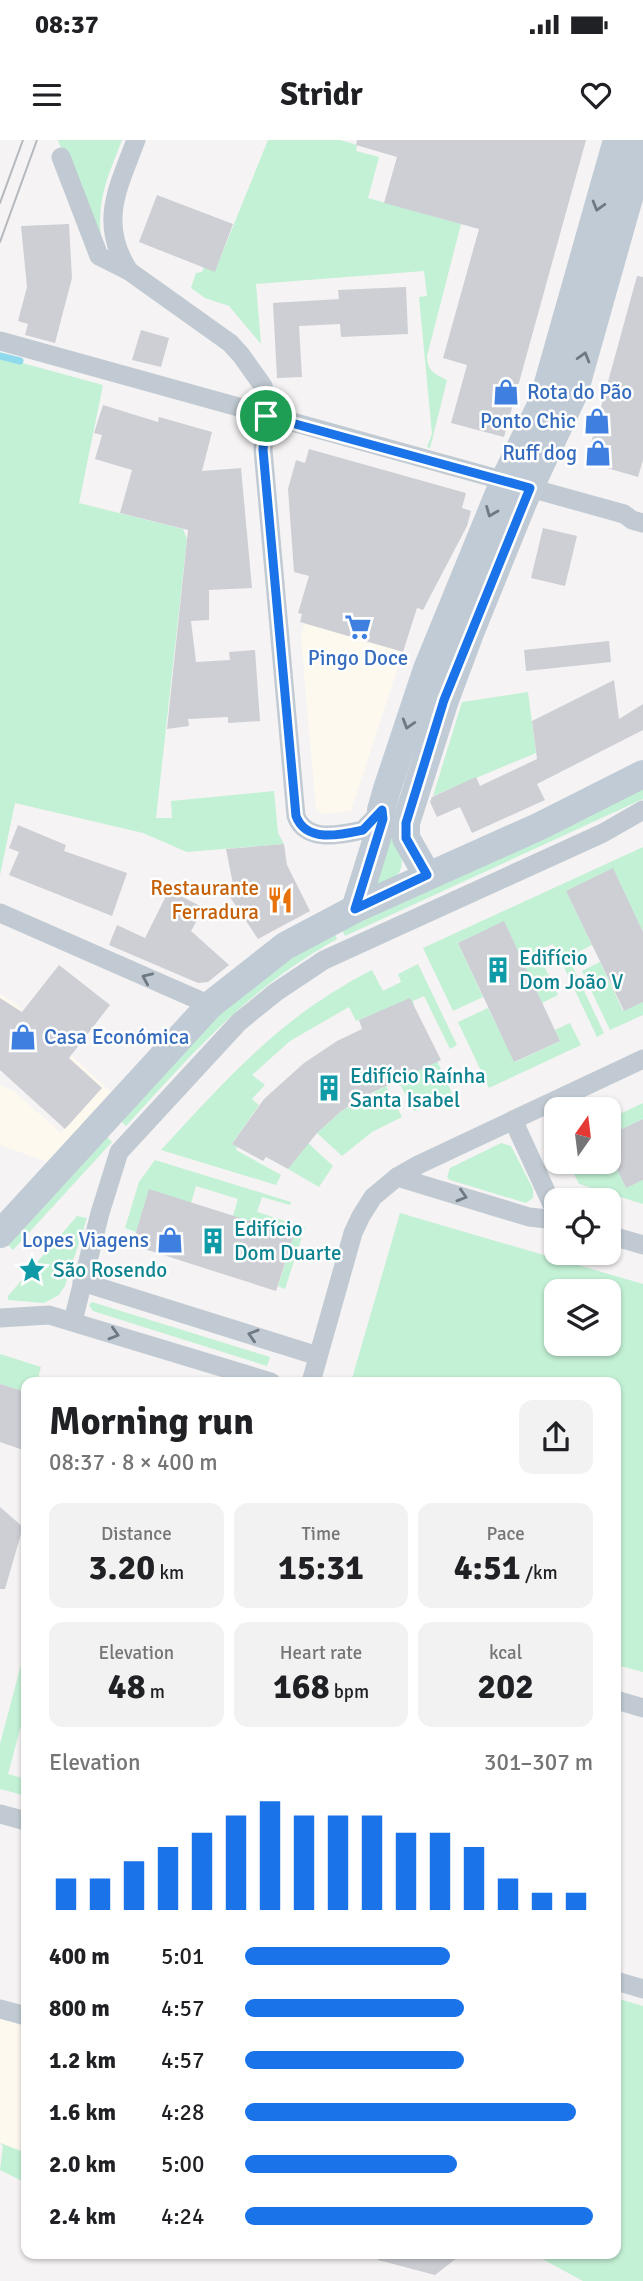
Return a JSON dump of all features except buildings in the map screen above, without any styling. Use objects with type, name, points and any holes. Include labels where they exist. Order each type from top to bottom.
[{"type":"street","points":[[129,271],[118,254],[113,234],[112,212],[136,140]]},
{"type":"street","points":[[427,875],[406,838],[406,823],[543,401],[617,140]]},
{"type":"street","points":[[355,909],[383,819],[382,810],[427,669],[517,485],[574,393],[643,148]]},
{"type":"street","points":[[61,157],[99,256],[129,271],[230,343],[263,386],[267,402],[263,450],[296,816],[301,826],[310,832],[335,834],[363,830],[382,810]]},
{"type":"street","points":[[0,341],[624,514],[638,522]]},
{"type":"street","points":[[0,1234],[210,1005],[285,946],[355,909],[578,808],[643,774]]},
{"type":"street","points":[[73,1321],[120,1152],[239,1022],[276,992],[324,960],[603,833],[643,810]]},
{"type":"street","points":[[0,913],[210,1005]]},
{"type":"street","points":[[312,1377],[354,1233],[373,1197],[397,1177],[643,1059]]},
{"type":"street","points":[[513,1120],[544,1188]]},
{"type":"street","points":[[397,1177],[530,1217],[544,1219]]},
{"type":"street","points":[[621,1239],[643,1245]]},
{"type":"street","points":[[82,1282],[318,1356]]},
{"type":"street","points":[[0,1318],[49,1315],[255,1377]]},
{"type":"street","points":[[621,1701],[643,1708]]},
{"type":"street","points":[[0,1814],[21,1820]]},
{"type":"street","points":[[621,1982],[643,1989]]},
{"type":"street","points":[[0,2009],[21,2015]]},
{"type":"shaded area","name":"Pingo Doce","points":[[309,449],[466,493],[462,508],[467,526],[423,610],[417,609],[351,811],[322,814],[316,810],[301,638],[304,624],[300,622],[302,615],[298,613],[309,576],[294,572],[288,489],[296,460],[305,463]]},
{"type":"shaded area","points":[[0,994],[11,1000],[119,1099],[58,1166],[0,1145],[0,1085],[14,1091],[61,1133],[65,1129],[0,1070]]},
{"type":"shaded area","points":[[0,2018],[21,2024],[21,2151],[0,2143]]},
{"type":"green space","points":[[58,140],[122,140],[103,194],[100,220],[103,252]]},
{"type":"green space","points":[[268,140],[340,140],[357,145],[356,151],[379,157],[368,198],[461,224],[427,356],[430,369],[447,380],[430,448],[427,447],[432,434],[419,297],[427,296],[424,271],[256,284],[261,344],[229,306],[205,298],[191,288],[196,273],[202,272],[204,267],[215,271]]},
{"type":"green space","points":[[0,357],[103,385],[79,503],[183,529],[187,539],[156,818],[172,818],[171,801],[274,791],[278,833],[284,844],[187,852],[143,833],[15,803],[0,875]]},
{"type":"green space","points":[[528,692],[536,753],[433,796],[462,702]]},
{"type":"green space","points":[[643,788],[643,799],[345,936],[341,928]]},
{"type":"green space","points":[[390,813],[401,853],[401,868],[391,879],[367,890]]},
{"type":"green space","points":[[643,847],[643,932],[613,869],[566,891],[592,945],[568,957],[604,1033],[597,1037],[553,944],[537,951],[558,995],[542,1003],[504,922],[458,943],[483,997],[453,1011],[423,948]]},
{"type":"green space","points":[[334,932],[337,939],[275,979],[223,1024],[126,1126],[120,1120],[199,1032],[259,978]]},
{"type":"green space","points":[[600,962],[623,1011],[643,1002],[643,1015],[610,1030],[582,971]]},
{"type":"green space","points":[[418,964],[457,1045],[450,1049],[424,996],[413,1001],[414,1005],[375,1023],[371,1015],[356,1021],[349,1007],[290,1041],[252,1075],[265,1085],[252,1099],[259,1105],[232,1144],[237,1146],[236,1150],[281,1175],[276,1185],[161,1150],[258,1050],[310,1008],[372,970],[383,991],[401,982],[398,974]]},
{"type":"green space","points":[[488,1008],[515,1062],[560,1041],[555,1030],[570,1023],[581,1045],[489,1088],[458,1022]]},
{"type":"green space","points":[[437,1061],[452,1093],[414,1111],[398,1080]]},
{"type":"green space","points":[[386,1086],[402,1117],[372,1132],[342,1156],[317,1133],[340,1112]]},
{"type":"green space","points":[[643,1103],[643,1119],[621,1129],[621,1113]]},
{"type":"green space","points":[[106,1136],[112,1142],[13,1250],[7,1244]]},
{"type":"green space","points":[[308,1143],[333,1166],[319,1187],[288,1169]]},
{"type":"green space","points":[[501,1143],[511,1146],[533,1189],[533,1198],[526,1203],[447,1177],[450,1168]]},
{"type":"green space","points":[[155,1160],[291,1202],[290,1205],[262,1197],[257,1212],[285,1221],[281,1231],[233,1216],[238,1199],[196,1186],[191,1203],[149,1190],[136,1232],[125,1228],[139,1182]]},
{"type":"green space","points":[[574,1174],[619,1174],[626,1188],[643,1180],[643,1204],[621,1197],[621,1188],[592,1188],[579,1184]]},
{"type":"green space","points":[[400,1213],[544,1255],[544,1265],[578,1265],[643,1284],[643,1672],[621,1666],[621,1377],[352,1377]]},
{"type":"green space","points":[[77,1216],[87,1218],[65,1286],[59,1295],[44,1303],[8,1300],[8,1296]]},
{"type":"green space","points":[[293,1223],[305,1227],[285,1289],[278,1286],[294,1235],[289,1233]]},
{"type":"green space","points":[[92,1302],[270,1357],[267,1366],[93,1311],[89,1305]]},
{"type":"green space","points":[[0,1354],[41,1367],[38,1377],[21,1377],[21,1390],[0,1384]]},
{"type":"green space","points":[[21,1665],[21,1726],[8,1774],[21,1778],[21,1795],[0,1789],[0,1744]]},
{"type":"green space","points":[[621,1999],[643,2006],[643,2281],[583,2281],[542,2259],[621,2259]]},
{"type":"green space","points":[[0,2143],[21,2151],[21,2180],[0,2170],[3,2146]]},
{"type":"waterway","points":[[0,356],[20,361]]},
{"type":"tram line","points":[[0,203],[23,140]]},
{"type":"tram line","points":[[0,242],[37,140]]},
{"type":"place","name":"Rota do Pão","points":[[506,392]]},
{"type":"place","name":"Ponto Chic","points":[[597,421]]},
{"type":"place","name":"Ruff dog","points":[[598,453]]},
{"type":"place","name":"Pingo Doce","points":[[358,627]]},
{"type":"place","name":"Restaurante Ferradura","points":[[280,900]]},
{"type":"place","name":"Edifício Dom João V","points":[[498,970]]},
{"type":"place","name":"Casa Económica","points":[[23,1037]]},
{"type":"place","name":"Edifício Raínha Santa Isabel","points":[[329,1088]]},
{"type":"place","name":"Lopes Viagens","points":[[170,1240]]},
{"type":"place","name":"Edifício Dom Duarte","points":[[213,1241]]},
{"type":"place","name":"São Rosendo","points":[[32,1270]]},
{"type":"route","points":[[266,416],[530,488],[444,700],[406,823],[406,838],[427,875],[355,909],[383,819],[382,810],[363,830],[355,832],[319,835],[305,830],[297,821],[291,780],[263,450],[266,416]]}]
